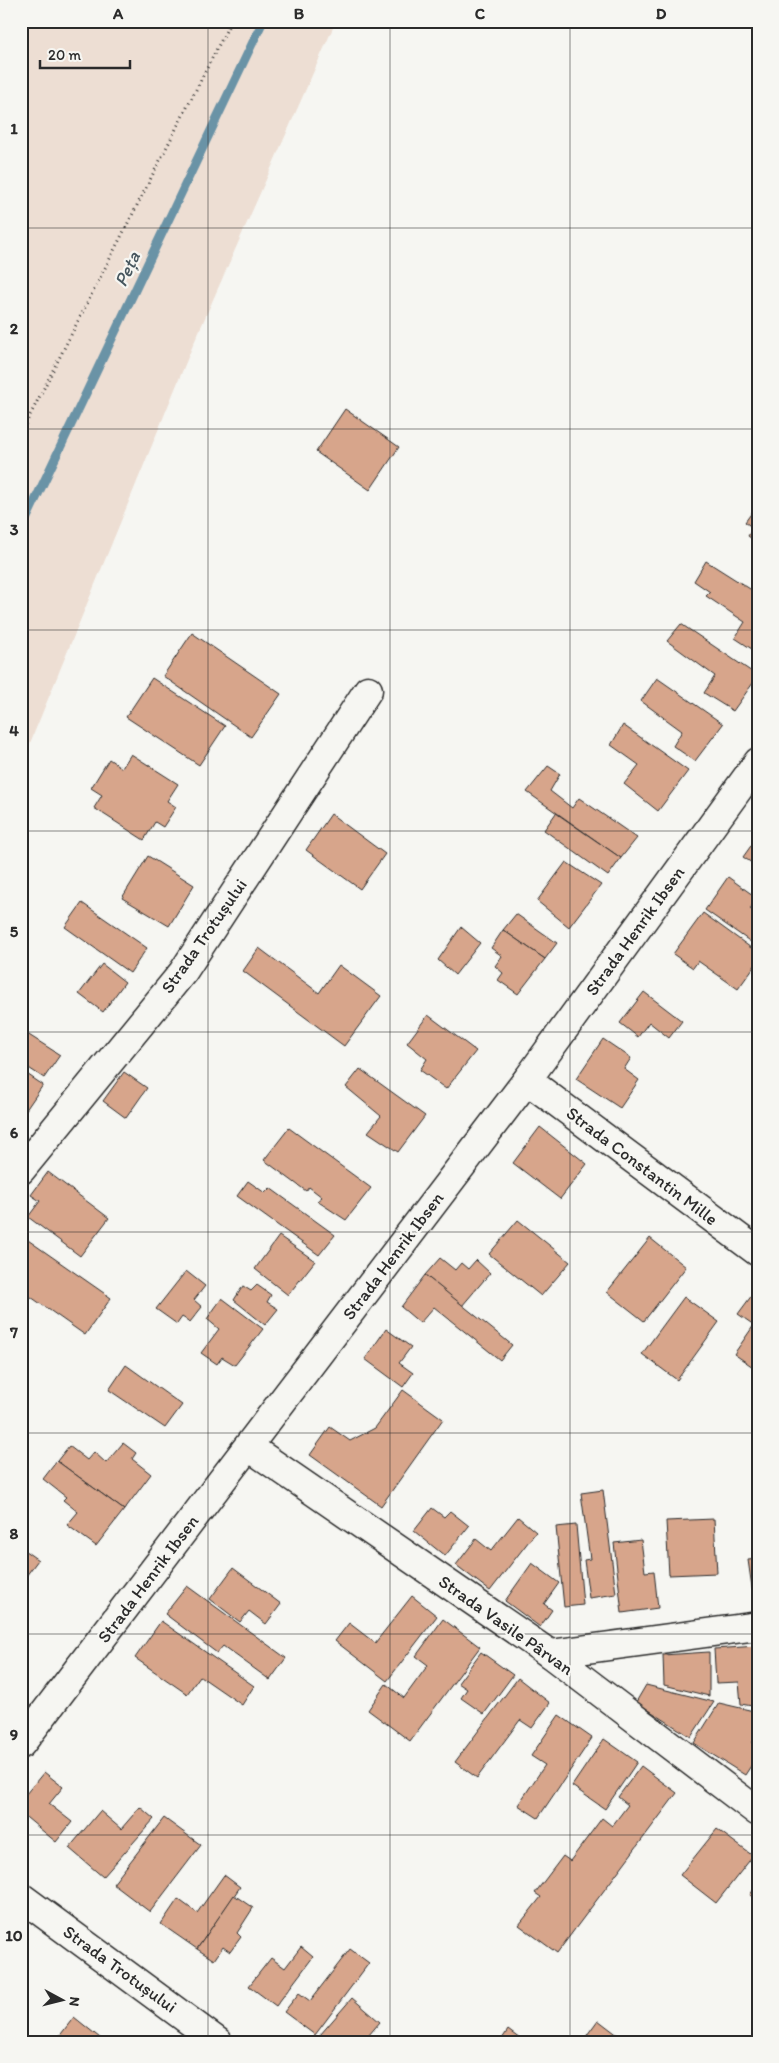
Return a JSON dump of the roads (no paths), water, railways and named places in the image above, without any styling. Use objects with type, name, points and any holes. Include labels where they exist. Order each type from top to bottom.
[{"type":"street","name":"Strada Trotușului","points":[[21,1170],[183,972],[368,690]]},
{"type":"street","name":"Strada Henrik Ibsen","points":[[21,1744],[527,1080],[754,776]]},
{"type":"street","name":"Strada Constantin Mille","points":[[527,1080],[758,1252]]},
{"type":"street","name":"Strada Vasile Pârvan","points":[[249,1447],[550,1654],[758,1812]]},
{"type":"street","points":[[550,1654],[758,1626]]},
{"type":"street","name":"Strada Trotușului","points":[[21,1897],[218,2042]]},
{"type":"waterway","name":"Peța","points":[[21,530],[263,21]]}]
